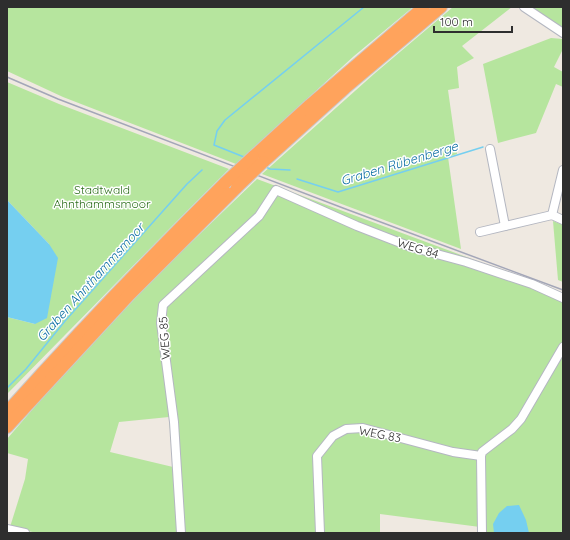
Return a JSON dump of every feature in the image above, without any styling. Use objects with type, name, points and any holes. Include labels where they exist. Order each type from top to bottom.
[{"type":"highway","points":[[258,160],[310,105],[424,7]]},
{"type":"highway","points":[[7,412],[96,314],[180,228],[258,160],[441,7]]},
{"type":"highway","points":[[7,426],[231,185]]},
{"type":"street","points":[[524,7],[563,33]]},
{"type":"street","points":[[490,149],[506,226]]},
{"type":"street","points":[[552,215],[563,170]]},
{"type":"street","name":"WEG 84","points":[[276,190],[357,226],[411,247],[466,262],[532,284],[563,298]]},
{"type":"street","name":"WEG 85","points":[[181,533],[174,422],[161,323],[163,305],[259,216],[276,190]]},
{"type":"street","points":[[480,232],[552,215],[563,220]]},
{"type":"street","points":[[482,533],[482,452],[512,429],[521,419],[563,347]]},
{"type":"street","name":"WEG 83","points":[[320,533],[317,456],[333,436],[346,429],[363,428],[452,452],[481,456]]},
{"type":"street","points":[[7,529],[25,533]]},
{"type":"green space","points":[[7,7],[413,7],[354,56],[236,164],[63,97],[7,71]]},
{"type":"green space","points":[[453,7],[512,7],[462,46],[474,58],[457,67],[459,88],[448,90],[457,154],[448,157],[461,249],[262,174],[374,74]]},
{"type":"green space","points":[[528,7],[563,7],[563,30]]},
{"type":"green space","points":[[551,38],[563,39],[563,49],[554,67],[563,72],[563,87],[556,84],[536,133],[498,143],[483,64]]},
{"type":"green space","name":"Stadtwald Ahnthammsmoor","points":[[7,82],[59,104],[229,169],[7,394],[7,317],[35,324],[49,244],[7,200]]},
{"type":"green space","points":[[257,179],[563,293],[563,342],[519,416],[509,427],[476,454],[480,527],[380,514],[380,533],[37,533],[10,527],[25,479],[28,459],[7,453],[7,439],[44,396],[152,280]],"holes":[[[169,417],[173,467],[110,452],[119,422]]]},
{"type":"green space","points":[[553,221],[563,225],[563,282],[558,280]]},
{"type":"green space","points":[[563,353],[563,533],[484,533],[484,455],[513,431]]},
{"type":"water","points":[[7,200],[49,244],[58,258],[47,318],[35,324],[7,317]]},
{"type":"water","points":[[519,505],[526,520],[529,533],[494,533],[493,524],[499,513],[507,506]]},
{"type":"waterway","name":"Graben Ahnthammsmoor","points":[[244,157],[214,145],[217,131],[225,120],[364,7]]},
{"type":"waterway","name":"Graben Rübenberge","points":[[297,179],[338,192],[483,147]]},
{"type":"waterway","name":"Graben Rübenberge","points":[[266,167],[270,169],[290,170]]},
{"type":"waterway","name":"Graben Ahnthammsmoor","points":[[7,388],[26,369],[65,321],[187,184],[202,170]]},
{"type":"railway","points":[[7,77],[58,99],[563,290]]}]
